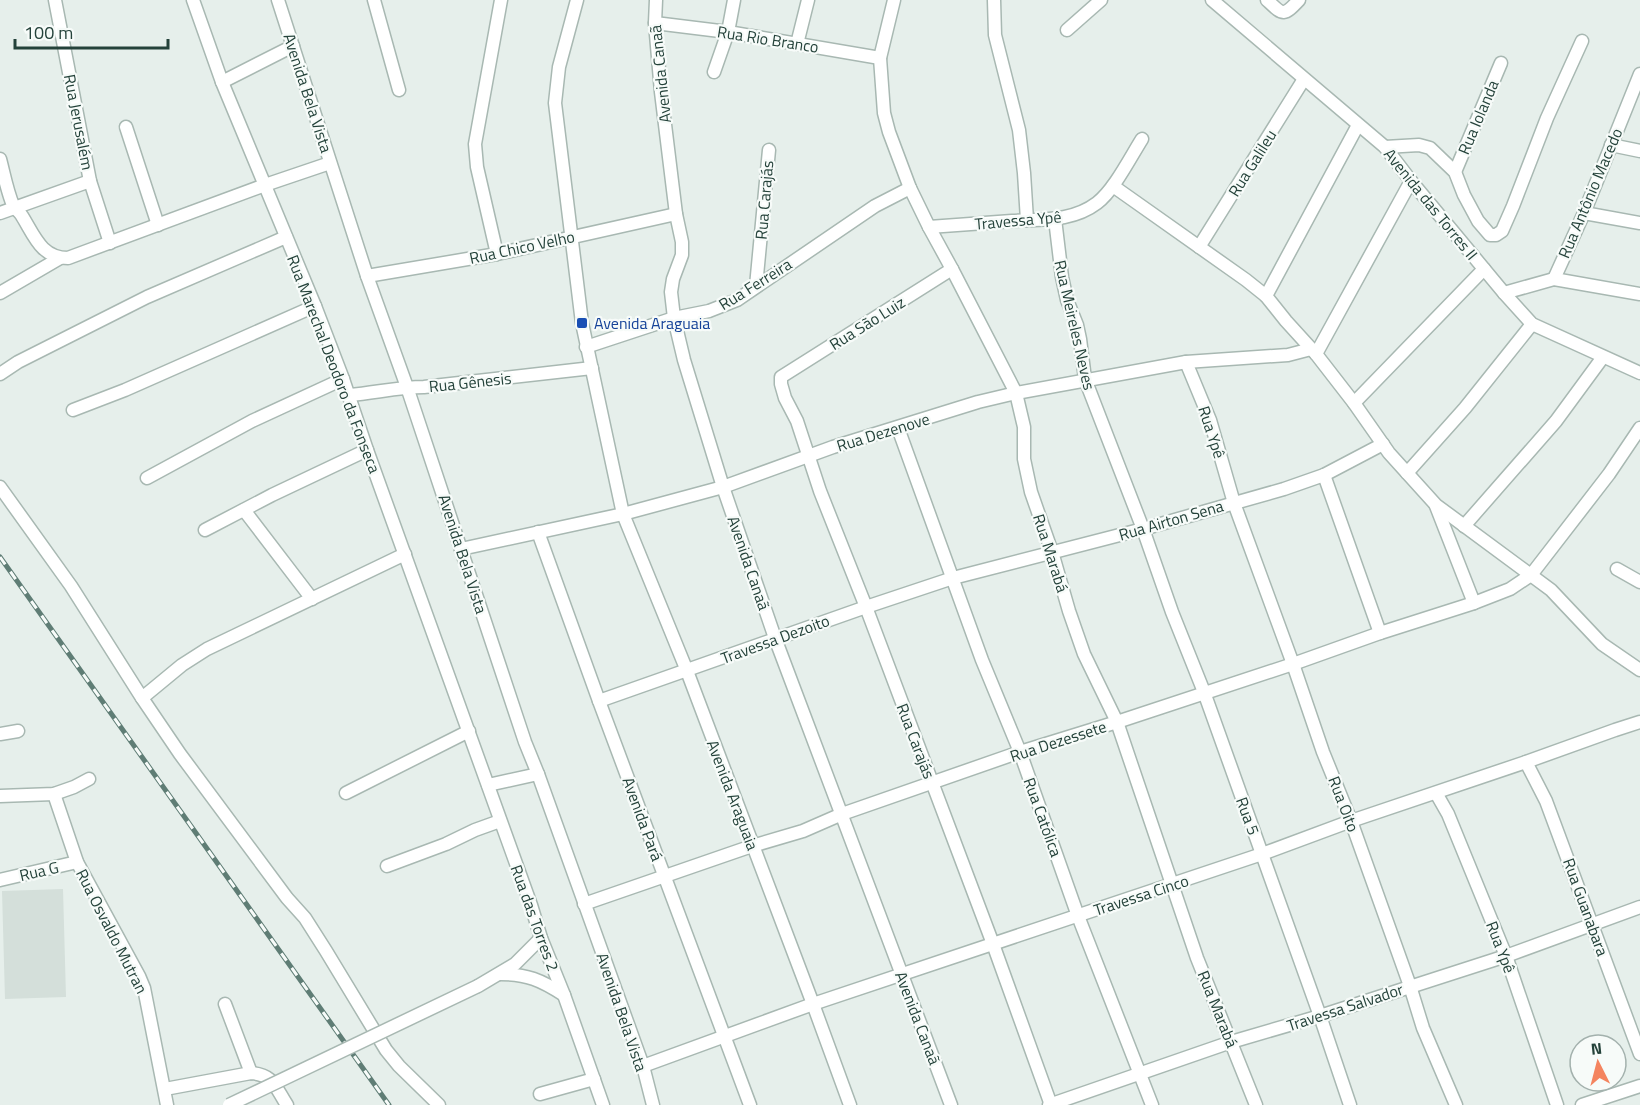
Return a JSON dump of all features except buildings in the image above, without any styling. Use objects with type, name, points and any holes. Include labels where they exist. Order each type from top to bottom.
[{"type":"street","name":"Rua Jerusalém","points":[[55,0],[90,181],[110,243]]},
{"type":"street","name":"Rua Marechal Deodoro da Fonseca","points":[[193,0],[222,82],[343,379],[469,731]]},
{"type":"street","name":"Avenida Bela Vista","points":[[278,0],[367,276],[407,387],[525,742],[643,1066],[653,1105]]},
{"type":"street","points":[[374,0],[399,90]]},
{"type":"street","points":[[497,254],[477,167],[475,144],[501,0]]},
{"type":"street","name":"Avenida Araguaia","points":[[577,0],[559,67],[555,103],[586,347],[623,514],[687,670],[850,1105]]},
{"type":"street","name":"Avenida Canaã","points":[[656,0],[655,22],[661,92],[676,214],[682,242],[682,255],[671,292],[674,318],[684,360],[723,487],[775,638],[951,1105]]},
{"type":"street","points":[[714,72],[728,32],[734,0]]},
{"type":"street","points":[[797,44],[808,0]]},
{"type":"street","name":"Rua Marabá","points":[[894,0],[880,58],[884,113],[889,132],[910,188],[1016,393],[1024,427],[1026,473],[1084,654],[1117,722],[1197,958],[1256,1105]]},
{"type":"street","points":[[994,0],[995,35],[1019,130],[1027,220]]},
{"type":"street","points":[[1067,30],[1101,0]]},
{"type":"street","name":"Avenida das Torres II","points":[[1212,0],[1385,147],[1411,182],[1532,324]]},
{"type":"street","points":[[1267,0],[1280,12],[1287,12],[1299,0]]},
{"type":"street","name":"Rua Rio Branco","points":[[655,22],[880,58]]},
{"type":"street","points":[[1385,147],[1424,145],[1430,148],[1455,171],[1464,195],[1478,221],[1490,235],[1498,234],[1502,231],[1513,206],[1547,118],[1582,41]]},
{"type":"street","points":[[222,82],[293,46]]},
{"type":"street","name":"Rua Iolanda","points":[[1455,171],[1501,63]]},
{"type":"street","name":"Rua Antônio Macedo","points":[[1554,279],[1584,213],[1639,78]]},
{"type":"street","name":"Rua Galileu","points":[[1199,247],[1304,79]]},
{"type":"street","points":[[1266,296],[1358,125]]},
{"type":"street","points":[[126,127],[158,225]]},
{"type":"street","name":"Travessa Ypê","points":[[929,227],[1055,219],[1087,210],[1099,202],[1113,186],[1142,140]]},
{"type":"street","points":[[1611,145],[1640,151]]},
{"type":"street","name":"Rua Carajás","points":[[756,286],[769,150]]},
{"type":"street","points":[[0,159],[14,207],[21,214],[31,235],[54,256],[64,258]]},
{"type":"street","points":[[0,293],[64,258],[330,163]]},
{"type":"street","points":[[0,213],[90,181]]},
{"type":"street","points":[[1314,352],[1411,182]]},
{"type":"street","points":[[1113,186],[1266,296],[1354,403],[1389,453],[1436,505],[1561,599],[1602,644],[1640,669]]},
{"type":"street","name":"Rua Ferreira","points":[[586,347],[674,318],[709,312],[737,300],[874,206],[910,188]]},
{"type":"street","points":[[1584,213],[1640,223]]},
{"type":"street","name":"Rua Chico Velho","points":[[367,276],[497,254],[676,214]]},
{"type":"street","name":"Rua Meireles Neves","points":[[1055,219],[1062,277],[1067,300],[1077,325],[1085,379],[1143,529]]},
{"type":"street","points":[[0,374],[18,362],[147,297],[286,237]]},
{"type":"street","name":"Rua São Luiz","points":[[781,377],[952,269]]},
{"type":"street","points":[[1354,403],[1484,269]]},
{"type":"street","points":[[1504,293],[1554,279],[1640,294]]},
{"type":"street","points":[[73,410],[125,390],[315,306]]},
{"type":"street","points":[[1407,473],[1465,408],[1532,324],[1640,373]]},
{"type":"street","name":"Rua Dezenove","points":[[461,549],[623,514],[723,487],[854,441],[978,402],[1016,393],[1186,362],[1314,352]]},
{"type":"street","points":[[1464,526],[1556,422],[1604,357]]},
{"type":"street","name":"Rua Ypê","points":[[1186,362],[1210,420],[1234,503]]},
{"type":"street","name":"Rua Gênesis","points":[[349,395],[592,368]]},
{"type":"street","name":"Rua Carajás","points":[[781,377],[785,398],[797,421],[820,491],[993,944],[1050,1105]]},
{"type":"street","points":[[147,478],[252,421],[343,379]]},
{"type":"street","name":"Rua Católica","points":[[898,428],[982,660],[1020,752],[1078,916],[1152,1105]]},
{"type":"street","points":[[1531,575],[1609,474],[1640,428]]},
{"type":"street","name":"Rua Airton Sena","points":[[952,578],[1143,529],[1284,489],[1324,475],[1383,444]]},
{"type":"street","points":[[205,530],[367,450]]},
{"type":"street","points":[[1324,475],[1380,633]]},
{"type":"street","points":[[0,487],[71,586],[180,754],[287,898],[305,918],[386,1050],[439,1105]]},
{"type":"street","name":"Rua Oito","points":[[1234,503],[1323,752],[1351,821],[1423,1028],[1456,1105]]},
{"type":"street","points":[[1436,505],[1474,603]]},
{"type":"street","points":[[244,510],[312,599]]},
{"type":"street","name":"Rua 5","points":[[1143,529],[1172,612],[1204,692],[1350,1105]]},
{"type":"street","name":"Avenida Pará","points":[[538,532],[598,700],[750,1105]]},
{"type":"street","points":[[142,698],[182,665],[207,649],[405,554]]},
{"type":"street","points":[[1617,569],[1640,582]]},
{"type":"street","name":"Rua Dezessete","points":[[584,904],[803,831],[842,814],[1020,752],[1474,603],[1510,589],[1531,575]]},
{"type":"street","name":"Travessa Dezoito","points":[[598,700],[952,578]]},
{"type":"street","name":"Travessa Cinco","points":[[643,1066],[813,1004],[1262,854],[1351,821],[1640,722]]},
{"type":"street","points":[[0,734],[18,731]]},
{"type":"street","points":[[346,793],[469,731]]},
{"type":"street","name":"Rua das Torres 2","points":[[469,731],[541,938],[603,1105]]},
{"type":"street","name":"Rua Guanabara","points":[[1526,762],[1546,801],[1640,1054]]},
{"type":"street","points":[[488,785],[538,774]]},
{"type":"street","points":[[0,796],[54,794],[89,779]]},
{"type":"street","name":"Rua Ypê","points":[[1436,793],[1448,814],[1506,956],[1557,1105]]},
{"type":"street","name":"Rua Osvaldo Mutran","points":[[54,794],[77,862],[144,988],[168,1105]]},
{"type":"street","points":[[387,866],[500,821]]},
{"type":"street","name":"Rua G","points":[[0,880],[77,862]]},
{"type":"street","name":"Travessa Salvador","points":[[1050,1105],[1231,1042],[1506,956],[1640,907]]},
{"type":"street","points":[[229,1105],[478,986],[515,964],[541,938]]},
{"type":"street","points":[[500,974],[517,974],[535,978],[564,995]]},
{"type":"street","points":[[225,1004],[251,1073]]},
{"type":"street","points":[[165,1089],[251,1073],[261,1074],[269,1077],[287,1105]]},
{"type":"street","points":[[540,1094],[594,1079]]},
{"type":"street","points":[[1582,1105],[1640,1086]]},
{"type":"shaded area","points":[[63,889],[66,997],[5,999],[2,891]]},
{"type":"railway","points":[[0,557],[389,1105]]},
{"type":"place","name":"Avenida Araguaia","points":[[582,323]]}]
